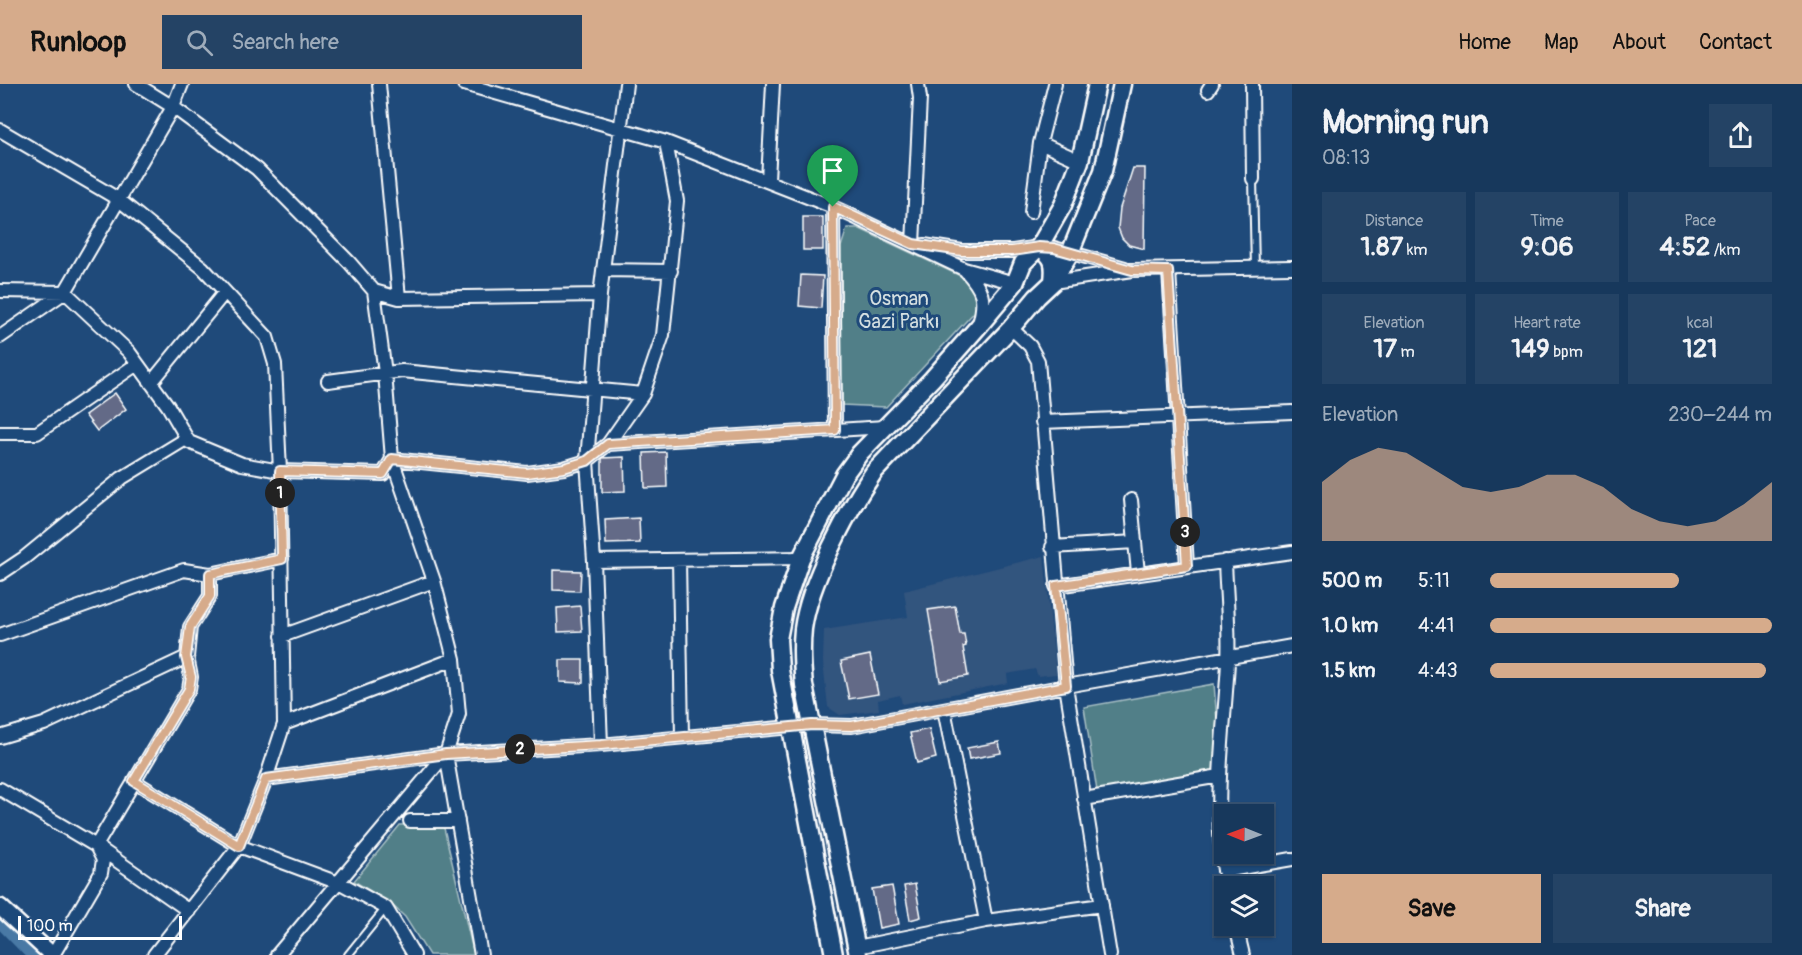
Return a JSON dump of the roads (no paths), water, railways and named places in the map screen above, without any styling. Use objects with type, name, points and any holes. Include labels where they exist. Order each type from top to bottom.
[{"type":"main road","points":[[834,955],[780,670],[778,639],[784,608],[801,558],[844,475],[860,453],[932,379],[978,327],[1015,282],[1023,263],[1039,247],[1063,205],[1080,161],[1097,84]]},
{"type":"main road","points":[[857,951],[804,685],[801,655],[803,627],[821,569],[862,489],[874,472],[1053,282],[1070,253],[1102,171],[1122,84]]},
{"type":"main road","points":[[1039,247],[1050,254],[1055,262],[1053,282]]},
{"type":"main road","points":[[1015,282],[1024,293],[1037,297]]},
{"type":"street","points":[[0,337],[65,292],[117,199],[173,107],[182,84]]},
{"type":"street","points":[[379,84],[399,298]]},
{"type":"street","points":[[464,84],[666,142],[833,207],[964,269],[1015,282]]},
{"type":"street","points":[[601,745],[594,561],[587,461],[600,295],[626,84]]},
{"type":"street","points":[[768,180],[773,84]]},
{"type":"street","points":[[913,244],[920,98],[918,84]]},
{"type":"street","points":[[1031,212],[1040,143],[1055,84]]},
{"type":"street","points":[[1252,84],[1253,179]]},
{"type":"street","points":[[141,86],[257,169],[349,262],[374,291],[385,373],[392,459],[434,581],[453,659],[459,714],[446,754],[277,955]]},
{"type":"street","points":[[0,130],[117,199],[203,268],[267,337],[275,364],[280,471],[284,724],[266,779],[239,846],[154,955]]},
{"type":"street","points":[[392,459],[527,473],[564,468],[587,461],[608,444],[643,394],[663,335],[677,201],[666,142]]},
{"type":"street","points":[[1040,143],[1080,161]]},
{"type":"street","points":[[833,207],[835,430]]},
{"type":"street","points":[[913,244],[962,251],[1054,248],[1132,270]]},
{"type":"street","points":[[1053,282],[1132,270],[1292,267]]},
{"type":"street","points":[[964,269],[979,285],[982,297],[982,311],[978,327]]},
{"type":"street","points":[[603,270],[671,271]]},
{"type":"street","points":[[1168,271],[1187,566]]},
{"type":"street","points":[[0,291],[65,292],[129,352],[168,406],[189,442],[242,464],[280,471],[383,474],[392,459]]},
{"type":"street","points":[[374,291],[399,298],[600,295]]},
{"type":"street","points":[[151,383],[225,292]]},
{"type":"street","points":[[1011,328],[1030,346],[1038,361],[1052,547],[1066,686],[1110,955]]},
{"type":"street","points":[[0,433],[37,434],[137,363]]},
{"type":"street","points":[[328,381],[402,371],[643,394]]},
{"type":"street","points":[[1042,422],[1292,412]]},
{"type":"street","points":[[608,444],[885,428]]},
{"type":"street","points":[[0,574],[24,558],[122,478],[186,439]]},
{"type":"street","points":[[1131,500],[1138,573]]},
{"type":"street","points":[[1052,547],[1136,542]]},
{"type":"street","points":[[1056,586],[1292,552]]},
{"type":"street","points":[[594,561],[801,558]]},
{"type":"street","points":[[0,635],[184,570],[210,574],[282,559]]},
{"type":"street","points":[[679,560],[682,737]]},
{"type":"street","points":[[1225,561],[1228,658],[1220,776],[1220,843],[1225,876]]},
{"type":"street","points":[[96,846],[189,689],[191,677],[186,657],[190,627],[210,596],[210,574]]},
{"type":"street","points":[[282,636],[434,581]]},
{"type":"street","points":[[266,779],[446,754],[601,745],[812,725],[852,726],[1292,646]]},
{"type":"street","points":[[0,736],[44,724],[186,657]]},
{"type":"street","points":[[284,724],[453,659]]},
{"type":"street","points":[[944,709],[986,921]]},
{"type":"street","points":[[446,754],[481,955]]},
{"type":"street","points":[[1084,799],[1220,776]]},
{"type":"street","points":[[134,781],[239,846],[339,883],[386,909],[414,955]]},
{"type":"street","points":[[0,789],[96,846],[189,911]]},
{"type":"street","points":[[410,821],[458,820]]},
{"type":"street","points":[[0,907],[52,955],[101,873],[103,860],[96,846]]},
{"type":"street","points":[[1224,870],[1292,859]]},
{"type":"street","points":[[857,951],[986,921],[1102,905]]},
{"type":"street","points":[[1238,936],[1243,955]]},
{"type":"lane","points":[[1253,179],[1255,268]]},
{"type":"lane","points":[[348,955],[386,909]]},
{"type":"waterway","points":[[0,922],[32,955]]},
{"type":"park label","name":"Osman Gazi Parkı","points":[[899,310]]}]
